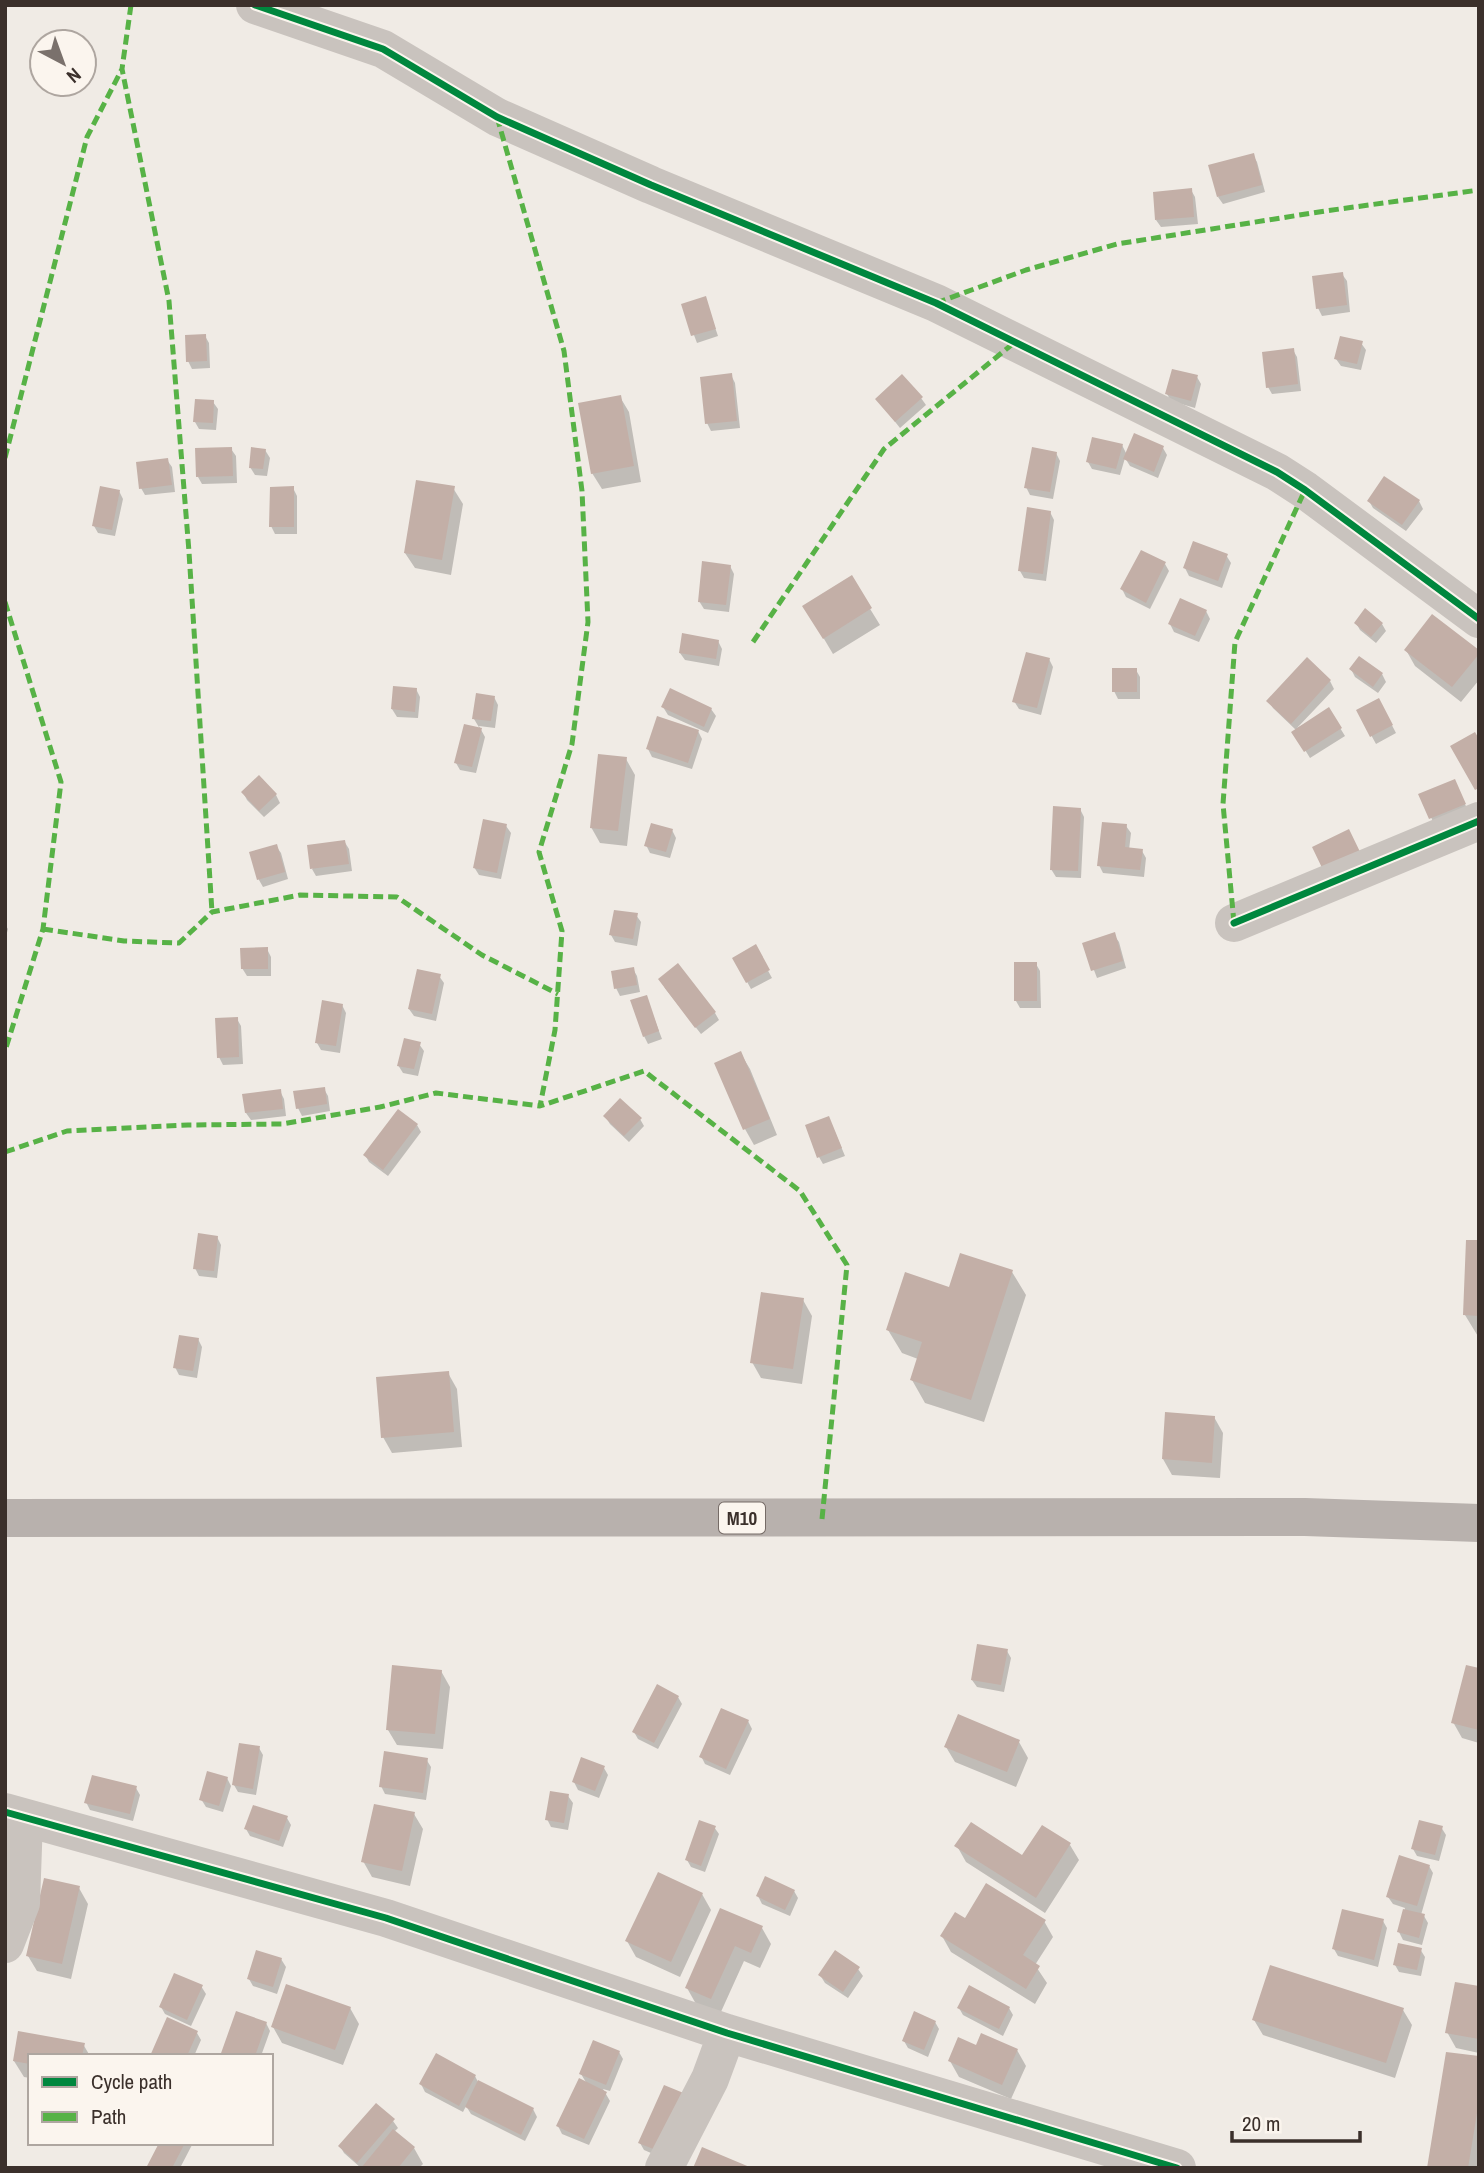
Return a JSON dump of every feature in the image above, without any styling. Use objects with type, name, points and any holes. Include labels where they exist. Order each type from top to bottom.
[{"type":"main road","name":"M10","points":[[5,1518],[1305,1517],[1479,1523]]},
{"type":"street","points":[[255,5],[383,50],[497,117],[650,185],[936,303],[1277,472],[1479,620]]},
{"type":"street","points":[[1234,923],[1479,821]]},
{"type":"street","points":[[5,1944],[21,1903],[15,1815],[386,1918],[727,2033],[1177,2168]]},
{"type":"street","points":[[664,2168],[710,2078],[727,2033]]},
{"type":"building","points":[[1254,153],[1262,185],[1217,197],[1208,165]]},
{"type":"building","points":[[1192,188],[1194,217],[1155,220],[1153,192]]},
{"type":"building","points":[[1343,272],[1347,305],[1316,309],[1312,276]]},
{"type":"building","points":[[706,296],[716,329],[691,336],[681,304]]},
{"type":"building","points":[[206,334],[207,361],[186,362],[185,335]]},
{"type":"building","points":[[1340,336],[1363,341],[1357,364],[1334,359]]},
{"type":"building","points":[[1294,348],[1298,384],[1266,388],[1262,352]]},
{"type":"building","points":[[1172,369],[1198,375],[1191,401],[1165,394]]},
{"type":"building","points":[[732,373],[737,421],[705,424],[700,377]]},
{"type":"building","points":[[902,374],[923,397],[895,422],[875,399]]},
{"type":"building","points":[[621,395],[634,466],[591,474],[578,403]]},
{"type":"building","points":[[195,399],[214,400],[213,423],[193,422]]},
{"type":"building","points":[[1134,433],[1164,446],[1154,472],[1123,459]]},
{"type":"building","points":[[1092,437],[1123,444],[1116,469],[1086,462]]},
{"type":"building","points":[[232,447],[233,476],[196,477],[195,448]]},
{"type":"building","points":[[251,447],[266,449],[263,469],[249,468]]},
{"type":"building","points":[[1032,447],[1057,452],[1050,492],[1024,488]]},
{"type":"building","points":[[168,458],[172,485],[139,489],[136,462]]},
{"type":"building","points":[[1384,476],[1420,500],[1402,525],[1367,501]]},
{"type":"building","points":[[416,480],[455,486],[442,560],[404,553]]},
{"type":"building","points":[[100,486],[120,490],[112,530],[92,526]]},
{"type":"building","points":[[294,486],[294,527],[269,527],[270,487]]},
{"type":"building","points":[[1027,507],[1051,511],[1043,574],[1018,571]]},
{"type":"building","points":[[1193,541],[1228,554],[1218,581],[1183,568]]},
{"type":"building","points":[[1141,550],[1166,562],[1146,603],[1120,589]]},
{"type":"building","points":[[702,561],[731,565],[726,605],[698,602]]},
{"type":"building","points":[[852,575],[872,608],[823,639],[802,606]]},
{"type":"building","points":[[1180,598],[1207,610],[1195,636],[1168,624]]},
{"type":"building","points":[[1365,608],[1383,623],[1371,637],[1354,623]]},
{"type":"building","points":[[1432,614],[1479,650],[1479,654],[1452,687],[1404,650]]},
{"type":"building","points":[[682,633],[719,640],[716,659],[679,653]]},
{"type":"building","points":[[1026,652],[1050,658],[1037,708],[1012,702]]},
{"type":"building","points":[[1359,656],[1383,673],[1373,687],[1349,669]]},
{"type":"building","points":[[1307,657],[1331,680],[1291,724],[1266,701]]},
{"type":"building","points":[[1112,668],[1137,668],[1137,692],[1112,692]]},
{"type":"building","points":[[393,686],[417,688],[415,712],[391,709]]},
{"type":"building","points":[[670,688],[712,708],[704,727],[661,707]]},
{"type":"building","points":[[476,693],[495,696],[491,721],[472,719]]},
{"type":"building","points":[[1379,698],[1393,725],[1370,737],[1356,710]]},
{"type":"building","points":[[1329,707],[1342,728],[1304,752],[1291,732]]},
{"type":"building","points":[[657,716],[699,730],[688,763],[646,749]]},
{"type":"building","points":[[464,724],[482,728],[472,767],[454,763]]},
{"type":"building","points":[[1475,732],[1479,739],[1479,788],[1475,790],[1450,746]]},
{"type":"building","points":[[598,754],[627,757],[618,831],[590,828]]},
{"type":"building","points":[[259,775],[277,794],[259,811],[241,792]]},
{"type":"building","points":[[1455,779],[1466,804],[1429,819],[1418,794]]},
{"type":"building","points":[[1053,806],[1081,808],[1078,871],[1050,870]]},
{"type":"building","points":[[483,819],[507,824],[497,873],[473,868]]},
{"type":"building","points":[[1102,822],[1127,824],[1125,847],[1143,849],[1140,870],[1097,866]]},
{"type":"building","points":[[651,823],[673,829],[666,852],[644,846]]},
{"type":"building","points":[[1349,829],[1362,856],[1325,874],[1312,847]]},
{"type":"building","points":[[345,840],[349,864],[310,869],[307,845]]},
{"type":"building","points":[[277,844],[285,872],[257,880],[249,852]]},
{"type":"building","points":[[614,910],[638,913],[633,939],[609,935]]},
{"type":"building","points":[[1115,932],[1123,961],[1091,971],[1082,943]]},
{"type":"building","points":[[756,944],[770,970],[746,983],[732,958]]},
{"type":"building","points":[[268,947],[268,969],[241,969],[240,948]]},
{"type":"building","points":[[1014,962],[1037,962],[1037,1001],[1014,1001]]},
{"type":"building","points":[[678,963],[716,1012],[695,1028],[658,979]]},
{"type":"building","points":[[634,967],[637,985],[614,989],[611,971]]},
{"type":"building","points":[[417,969],[441,974],[432,1014],[408,1009]]},
{"type":"building","points":[[647,995],[659,1031],[643,1037],[630,1000]]},
{"type":"building","points":[[322,1000],[343,1004],[336,1046],[315,1043]]},
{"type":"building","points":[[238,1017],[239,1057],[217,1058],[215,1018]]},
{"type":"building","points":[[404,1038],[421,1042],[414,1069],[397,1066]]},
{"type":"building","points":[[741,1051],[770,1119],[743,1130],[714,1063]]},
{"type":"building","points":[[325,1087],[327,1104],[296,1109],[293,1091]]},
{"type":"building","points":[[281,1089],[283,1109],[245,1113],[242,1094]]},
{"type":"building","points":[[620,1098],[642,1118],[624,1136],[603,1116]]},
{"type":"building","points":[[398,1109],[418,1124],[383,1170],[363,1155]]},
{"type":"building","points":[[829,1116],[842,1148],[817,1158],[805,1125]]},
{"type":"building","points":[[198,1233],[218,1236],[214,1271],[193,1269]]},
{"type":"building","points":[[1466,1240],[1479,1240],[1479,1316],[1463,1315]]},
{"type":"building","points":[[960,1253],[1013,1270],[971,1400],[910,1380],[922,1342],[886,1330],[905,1272],[949,1287]]},
{"type":"building","points":[[761,1292],[804,1298],[793,1369],[750,1363]]},
{"type":"building","points":[[179,1335],[199,1338],[193,1371],[173,1368]]},
{"type":"building","points":[[449,1371],[454,1432],[381,1438],[376,1377]]},
{"type":"building","points":[[1165,1412],[1215,1416],[1212,1463],[1162,1459]]},
{"type":"building","points":[[977,1644],[1008,1649],[1001,1685],[971,1680]]},
{"type":"building","points":[[392,1665],[442,1670],[435,1734],[386,1730]]},
{"type":"building","points":[[1466,1665],[1479,1668],[1479,1730],[1451,1723]]},
{"type":"building","points":[[657,1684],[679,1696],[654,1743],[632,1732]]},
{"type":"building","points":[[721,1708],[749,1720],[726,1769],[699,1757]]},
{"type":"building","points":[[958,1714],[1020,1740],[1007,1772],[944,1747]]},
{"type":"building","points":[[239,1743],[260,1746],[253,1789],[232,1785]]},
{"type":"building","points":[[384,1751],[428,1758],[423,1793],[379,1787]]},
{"type":"building","points":[[581,1757],[605,1766],[595,1791],[572,1782]]},
{"type":"building","points":[[207,1771],[228,1777],[219,1806],[199,1800]]},
{"type":"building","points":[[92,1775],[137,1786],[130,1814],[84,1803]]},
{"type":"building","points":[[550,1791],[569,1794],[564,1823],[545,1820]]},
{"type":"building","points":[[374,1804],[415,1812],[402,1871],[361,1862]]},
{"type":"building","points":[[253,1805],[288,1816],[279,1841],[244,1829]]},
{"type":"building","points":[[699,1820],[716,1826],[701,1866],[685,1860]]},
{"type":"building","points":[[1419,1820],[1443,1826],[1435,1855],[1411,1849]]},
{"type":"building","points":[[971,1822],[1022,1855],[1042,1825],[1071,1843],[1036,1898],[954,1846]]},
{"type":"building","points":[[1399,1855],[1430,1865],[1417,1906],[1386,1897]]},
{"type":"building","points":[[658,1872],[703,1893],[671,1962],[625,1941]]},
{"type":"building","points":[[765,1876],[795,1890],[785,1910],[756,1896]]},
{"type":"building","points":[[44,1878],[80,1886],[62,1964],[26,1956]]},
{"type":"building","points":[[986,1883],[1046,1920],[1023,1955],[1040,1966],[1026,1989],[940,1936],[955,1912],[965,1918]]},
{"type":"building","points":[[720,1908],[763,1926],[751,1953],[735,1946],[711,1999],[685,1988]]},
{"type":"building","points":[[1342,1909],[1384,1919],[1374,1960],[1332,1949]]},
{"type":"building","points":[[1403,1909],[1425,1914],[1419,1938],[1397,1932]]},
{"type":"building","points":[[1398,1943],[1422,1948],[1417,1970],[1393,1965]]},
{"type":"building","points":[[256,1950],[282,1958],[273,1987],[247,1979]]},
{"type":"building","points":[[835,1950],[860,1967],[843,1992],[818,1975]]},
{"type":"building","points":[[1270,1965],[1404,2008],[1386,2063],[1252,2020]]},
{"type":"building","points":[[174,1973],[203,1985],[187,2020],[159,2007]]},
{"type":"building","points":[[1455,1982],[1479,1986],[1479,2039],[1445,2033]]},
{"type":"building","points":[[286,1984],[351,2007],[335,2050],[271,2027]]},
{"type":"building","points":[[969,1985],[1010,2007],[999,2029],[957,2008]]},
{"type":"building","points":[[236,2011],[267,2022],[256,2054],[221,2054]]},
{"type":"building","points":[[914,2011],[936,2021],[924,2050],[902,2041]]},
{"type":"building","points":[[167,2017],[198,2031],[188,2054],[151,2054]]},
{"type":"building","points":[[18,2031],[85,2043],[82,2054],[28,2054],[28,2064],[13,2061]]},
{"type":"building","points":[[981,2033],[1018,2049],[1002,2085],[948,2061],[958,2037],[976,2045]]},
{"type":"building","points":[[593,2040],[620,2051],[606,2085],[579,2074]]},
{"type":"building","points":[[1446,2052],[1479,2056],[1479,2101],[1468,2168],[1427,2168]]},
{"type":"building","points":[[436,2053],[476,2075],[459,2106],[419,2084]]},
{"type":"building","points":[[579,2078],[607,2092],[584,2139],[556,2126]]},
{"type":"building","points":[[478,2080],[534,2108],[521,2135],[465,2107]]},
{"type":"building","points":[[664,2085],[686,2094],[661,2152],[638,2143]]},
{"type":"building","points":[[376,2103],[395,2119],[357,2163],[338,2146]]},
{"type":"building","points":[[393,2129],[415,2147],[398,2168],[361,2168]]},
{"type":"building","points":[[158,2145],[184,2145],[172,2168],[146,2168]]},
{"type":"building","points":[[702,2147],[752,2168],[693,2168]]},
{"type":"marked path","points":[[131,5],[122,69],[169,301],[189,552],[212,912]]},
{"type":"marked path","points":[[5,458],[87,137],[122,69]]},
{"type":"marked path","points":[[497,117],[564,351],[582,491],[588,622],[572,744],[539,852],[562,931],[555,1030],[540,1106],[644,1071],[800,1191],[847,1265],[822,1519]]},
{"type":"marked path","points":[[936,303],[1026,270],[1117,244],[1479,190]]},
{"type":"marked path","points":[[753,642],[884,449],[1015,342]]},
{"type":"marked path","points":[[1234,923],[1223,804],[1235,642],[1305,490]]},
{"type":"marked path","points":[[5,602],[61,782],[43,929],[5,1051]]},
{"type":"marked path","points":[[43,929],[124,941],[179,943],[212,912],[300,895],[397,897],[482,955],[558,994]]},
{"type":"marked path","points":[[5,1152],[67,1131],[282,1124],[380,1107],[436,1093],[540,1106]]},
{"type":"cycle path","points":[[255,5],[383,49],[497,117],[651,185],[936,303],[1277,472],[1479,619]]},
{"type":"cycle path","points":[[1234,923],[1479,821]]},
{"type":"cycle path","points":[[5,1812],[386,1918],[727,2033],[1177,2168]]}]
